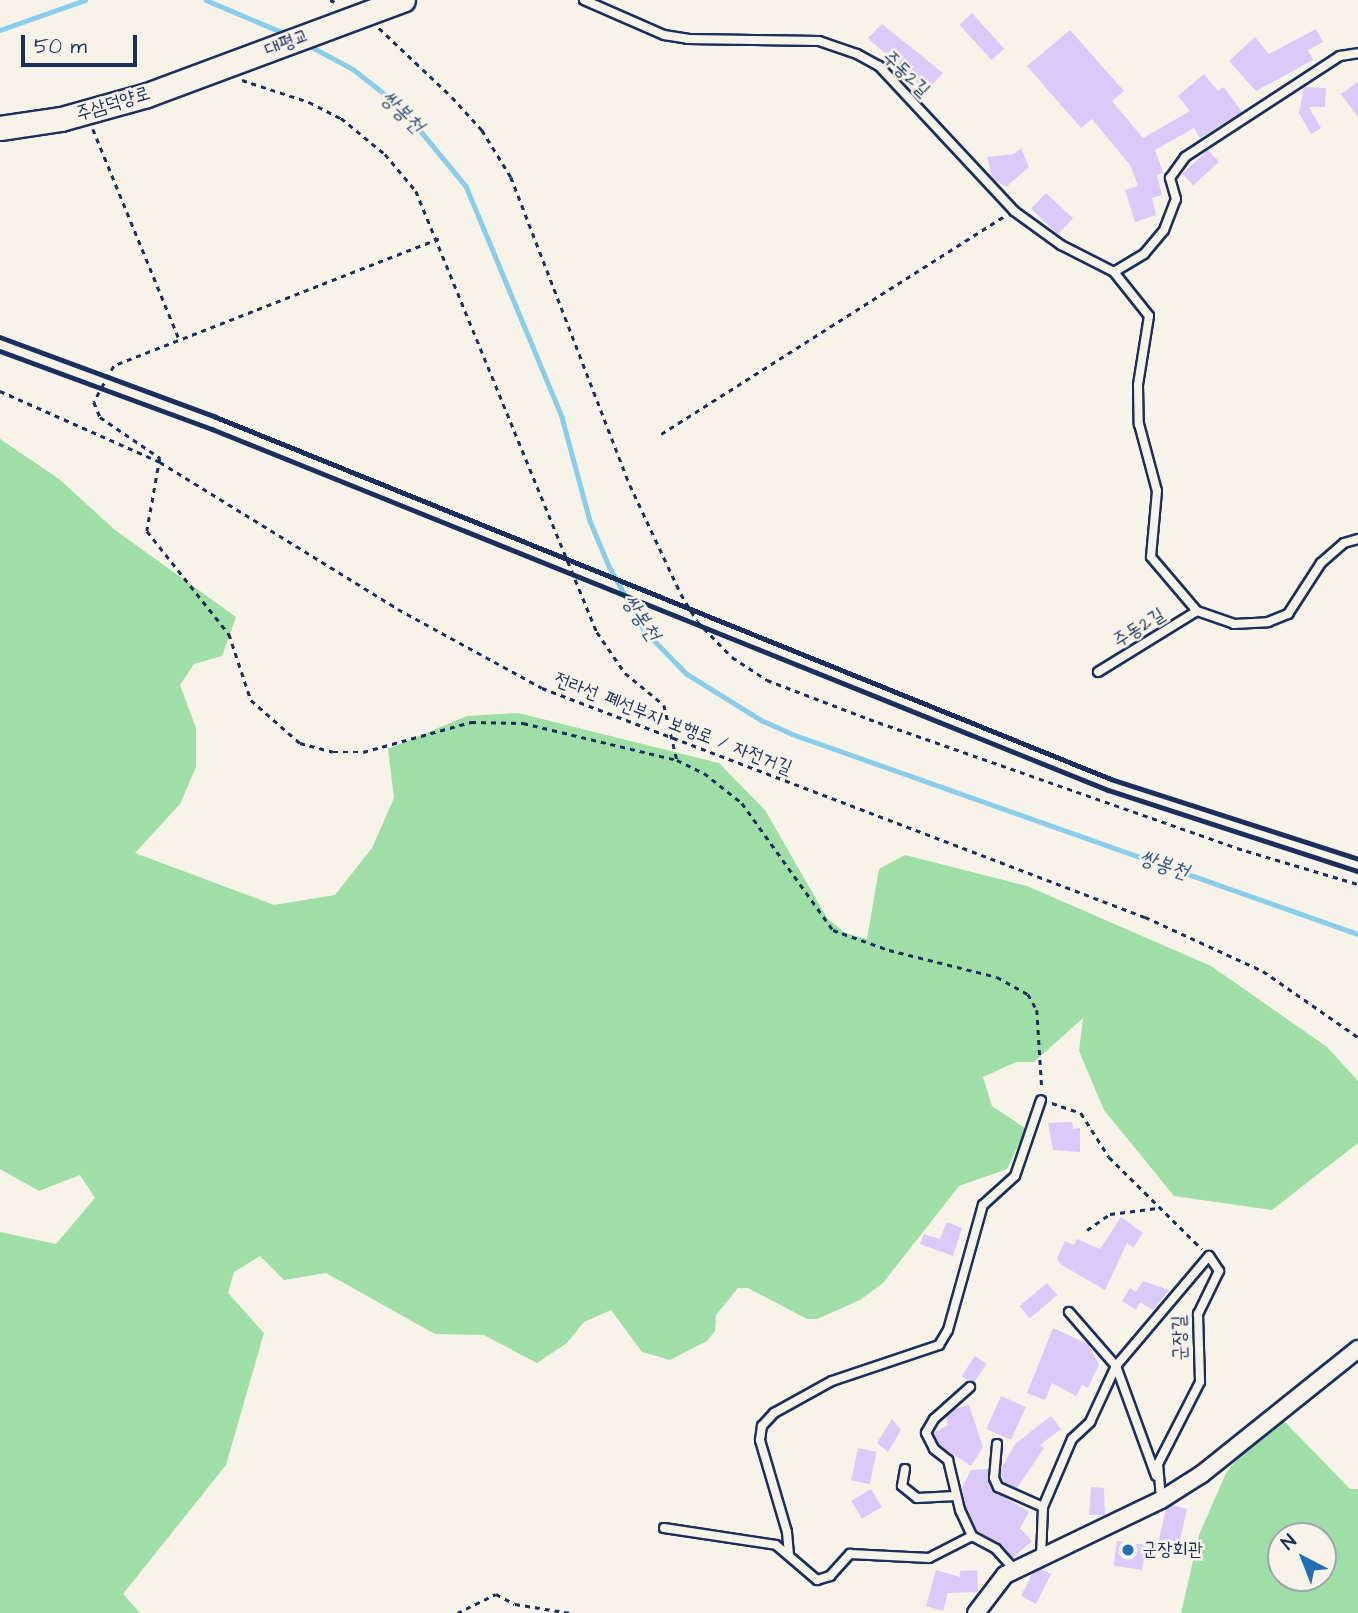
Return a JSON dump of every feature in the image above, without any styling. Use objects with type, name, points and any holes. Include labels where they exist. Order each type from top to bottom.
[{"type":"street","points":[[357,16],[403,0]]},
{"type":"street","name":"대평교","points":[[216,70],[357,16]]},
{"type":"street","name":"주삼덕양로","points":[[0,128],[86,113],[216,70]]},
{"type":"street","points":[[976,1613],[993,1587],[1015,1570],[1161,1500],[1213,1465],[1358,1349]]},
{"type":"lane","name":"주동2길","points":[[584,0],[664,34],[688,39],[818,41],[857,54],[879,66],[1014,211],[1061,245],[1114,272],[1149,316],[1139,372],[1138,409],[1157,491],[1151,557],[1197,611],[1098,672]]},
{"type":"lane","points":[[1114,272],[1144,254],[1164,229],[1176,199],[1170,178],[1185,157],[1340,56],[1358,53]]},
{"type":"lane","points":[[1197,611],[1234,624],[1279,619],[1294,609],[1331,553],[1358,539]]},
{"type":"lane","points":[[789,1555],[787,1532],[760,1440],[762,1426],[774,1413],[832,1381],[939,1345],[948,1330],[960,1276],[984,1205],[1015,1176],[1041,1100]]},
{"type":"lane","points":[[1041,1557],[1043,1507],[1072,1439],[1090,1422],[1116,1366],[1209,1256]]},
{"type":"lane","name":"군장길","points":[[1156,1476],[1200,1382],[1198,1314],[1219,1271],[1209,1256]]},
{"type":"lane","points":[[1069,1312],[1116,1366],[1156,1476],[1161,1500]]},
{"type":"lane","points":[[970,1387],[926,1433],[934,1449],[948,1460],[956,1496],[972,1536],[996,1549],[1015,1570]]},
{"type":"lane","points":[[997,1444],[994,1478],[998,1487],[1043,1507]]},
{"type":"lane","points":[[905,1469],[902,1486],[918,1499],[956,1496]]},
{"type":"lane","points":[[664,1528],[776,1545],[812,1578],[820,1580],[830,1576],[850,1554],[929,1558],[972,1536]]},
{"type":"path","points":[[330,0],[357,16],[452,97],[482,130],[511,177],[630,485],[681,594],[697,621],[732,657],[767,680],[869,719],[1237,848],[1358,884]]},
{"type":"path","points":[[216,70],[300,98],[353,126],[406,178],[439,239],[597,632],[625,673],[664,705],[677,760]]},
{"type":"path","points":[[86,113],[179,339]]},
{"type":"path","points":[[661,434],[1014,211]]},
{"type":"path","points":[[439,239],[114,366],[93,405],[100,417],[155,452],[160,462],[147,531],[151,540],[209,604],[229,634],[251,700],[300,743],[332,752],[362,752],[471,722],[523,723],[677,760],[723,784],[742,803],[833,930],[888,950],[997,977],[1028,994],[1037,1010],[1041,1100],[1081,1113],[1109,1157],[1209,1256]]},
{"type":"path","name":"전라선 폐선부지 보행로 / 자전거길","points":[[0,391],[160,462],[398,609],[530,682],[671,740],[1145,917],[1263,971],[1358,1037]]},
{"type":"path","points":[[1087,1230],[1111,1214],[1159,1208]]},
{"type":"path","points":[[457,1613],[496,1594],[515,1604],[570,1613]]},
{"type":"green space","points":[[0,439],[59,479],[115,530],[236,617],[222,656],[194,664],[180,685],[196,728],[196,767],[180,804],[135,853],[274,905],[335,895],[372,848],[394,798],[388,749],[467,716],[518,713],[719,763],[765,810],[827,918],[845,933],[867,939],[879,869],[905,855],[1027,886],[1211,966],[1327,1047],[1358,1081],[1358,1143],[1272,1210],[1174,1196],[1104,1110],[1079,1051],[1083,1018],[1034,1062],[1016,1062],[983,1077],[992,1106],[1026,1129],[1007,1169],[959,1186],[883,1283],[860,1300],[817,1319],[807,1319],[748,1288],[738,1288],[716,1315],[715,1331],[707,1341],[670,1360],[642,1352],[611,1310],[584,1322],[567,1343],[537,1363],[484,1335],[435,1334],[326,1273],[284,1280],[260,1256],[234,1272],[228,1293],[264,1333],[226,1465],[123,1594],[140,1613],[0,1613],[0,1232],[56,1244],[95,1198],[80,1175],[39,1191],[0,1169]]},
{"type":"green space","points":[[1283,1420],[1350,1489],[1358,1489],[1358,1613],[1181,1613],[1199,1535],[1226,1473],[1247,1447]]},
{"type":"building","points":[[972,13],[1004,49],[991,60],[959,24]]},
{"type":"building","points":[[882,24],[943,73],[927,91],[868,38]]},
{"type":"building","points":[[1316,29],[1323,42],[1308,50],[1313,60],[1256,91],[1229,61],[1255,37],[1269,54]]},
{"type":"building","points":[[1070,30],[1124,91],[1112,101],[1143,138],[1190,111],[1178,96],[1204,74],[1218,91],[1224,87],[1242,112],[1200,138],[1194,128],[1155,150],[1163,173],[1157,175],[1162,195],[1152,198],[1156,215],[1135,222],[1125,190],[1138,186],[1130,165],[1092,119],[1081,128],[1027,66]]},
{"type":"building","points":[[1358,82],[1358,117],[1341,94]]},
{"type":"building","points":[[1304,87],[1326,88],[1325,107],[1309,107],[1321,128],[1311,134],[1299,113]]},
{"type":"building","points":[[1021,148],[1029,167],[1006,187],[993,179],[987,157],[1014,154]]},
{"type":"building","points":[[1208,150],[1219,162],[1193,186],[1182,174]]},
{"type":"building","points":[[1046,193],[1073,218],[1058,234],[1031,209]]},
{"type":"building","points":[[1072,1122],[1073,1129],[1080,1128],[1080,1152],[1053,1150],[1048,1123]]},
{"type":"building","points":[[1121,1217],[1143,1233],[1133,1248],[1127,1243],[1105,1290],[1060,1264],[1057,1258],[1065,1241],[1074,1245],[1077,1239],[1100,1249]]},
{"type":"building","points":[[947,1222],[962,1228],[953,1256],[920,1244],[924,1234],[940,1239]]},
{"type":"building","points":[[1143,1281],[1169,1290],[1153,1310],[1140,1302],[1136,1310],[1122,1301],[1130,1288],[1136,1292]]},
{"type":"building","points":[[1047,1283],[1057,1295],[1030,1318],[1019,1306]]},
{"type":"building","points":[[1053,1328],[1088,1344],[1099,1364],[1088,1388],[1082,1385],[1076,1396],[1052,1383],[1045,1400],[1027,1393]]},
{"type":"building","points":[[975,1356],[987,1364],[973,1384],[962,1376]]},
{"type":"building","points":[[1001,1396],[1026,1407],[1011,1440],[986,1429]]},
{"type":"building","points":[[969,1405],[983,1447],[971,1466],[939,1445],[933,1433],[948,1425],[946,1417],[955,1409]]},
{"type":"building","points":[[1051,1416],[1061,1429],[1040,1445],[1044,1448],[1017,1488],[1003,1482],[1001,1469],[1015,1444]]},
{"type":"building","points":[[892,1419],[901,1430],[888,1452],[877,1443]]},
{"type":"building","points":[[858,1448],[877,1452],[870,1484],[851,1480]]},
{"type":"building","points":[[988,1469],[993,1490],[1029,1512],[1020,1528],[1032,1541],[1013,1558],[999,1543],[977,1531],[966,1508],[962,1488],[971,1470]]},
{"type":"building","points":[[1091,1487],[1104,1488],[1105,1515],[1089,1515]]},
{"type":"building","points":[[871,1489],[882,1507],[862,1519],[851,1501]]},
{"type":"building","points":[[1172,1505],[1187,1509],[1176,1557],[1156,1552],[1166,1509]]},
{"type":"building","name":"군장회관","points":[[1117,1541],[1146,1545],[1142,1570],[1114,1566]]},
{"type":"building","points":[[1041,1569],[1051,1574],[1036,1604],[1021,1596],[1032,1574]]},
{"type":"building","points":[[936,1570],[960,1577],[960,1571],[977,1570],[978,1592],[948,1593],[943,1611],[926,1606]]},
{"type":"waterway","name":"쌍봉천","points":[[0,30],[85,0]]},
{"type":"waterway","name":"쌍봉천","points":[[206,0],[286,34]]},
{"type":"waterway","name":"쌍봉천","points":[[306,44],[353,69],[400,106],[466,186],[562,417],[590,521],[609,566],[644,630],[687,674],[761,720],[792,734],[1358,934]]},
{"type":"railway","points":[[0,337],[216,417],[1111,779],[1358,859]]},
{"type":"railway","points":[[0,351],[212,429],[1108,790],[1358,871]]},
{"type":"place","name":"군장회관","points":[[1128,1550]]}]
